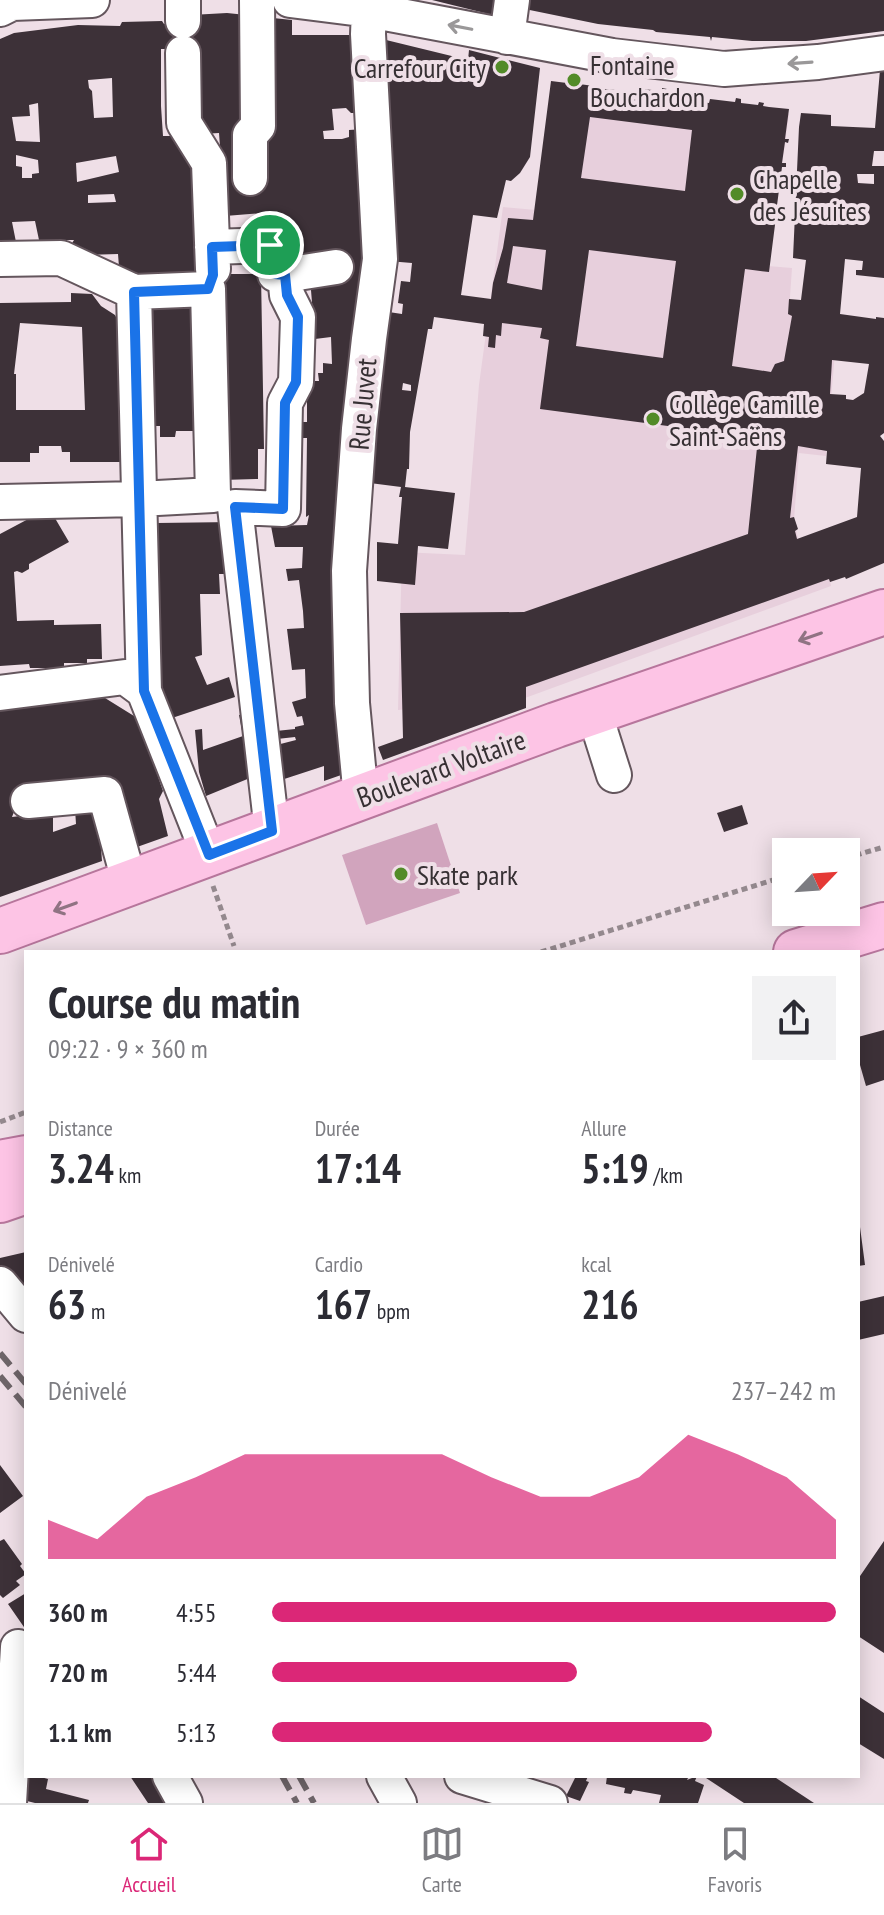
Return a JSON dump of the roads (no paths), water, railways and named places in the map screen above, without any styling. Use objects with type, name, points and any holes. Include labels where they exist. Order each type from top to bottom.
[{"type":"main road","name":"Boulevard Voltaire","points":[[0,931],[130,884],[209,865],[272,831],[594,712],[884,612]]},
{"type":"main road","points":[[803,950],[884,925]]},
{"type":"main road","points":[[0,1163],[24,1158]]},
{"type":"main road","points":[[0,1200],[24,1192]]},
{"type":"street","points":[[8,4],[92,0]]},
{"type":"street","points":[[250,178],[250,135],[258,126],[257,0]]},
{"type":"street","points":[[290,0],[369,10],[612,56],[724,69],[884,53]]},
{"type":"street","points":[[507,37],[512,0]]},
{"type":"street","name":"Rue Juvet","points":[[361,798],[352,703],[349,571],[376,260],[369,10]]},
{"type":"street","points":[[0,502],[213,495],[208,289],[213,275],[209,163],[184,123],[183,25]]},
{"type":"street","points":[[212,247],[270,245],[275,274],[336,267]]},
{"type":"street","points":[[0,259],[61,258],[134,292],[208,289]]},
{"type":"street","points":[[272,831],[235,507],[283,509],[285,403],[296,382],[298,317],[287,295],[285,275]]},
{"type":"street","points":[[134,292],[139,499],[134,684],[209,865]]},
{"type":"street","points":[[139,499],[160,514],[236,515]]},
{"type":"street","points":[[0,693],[134,684]]},
{"type":"street","points":[[594,712],[614,775]]},
{"type":"street","points":[[28,801],[105,794],[130,884]]},
{"type":"street","points":[[0,1284],[24,1313]]},
{"type":"street","points":[[9,1803],[15,1646]]},
{"type":"street","points":[[171,1778],[185,1803]]},
{"type":"street","points":[[385,1778],[399,1803]]},
{"type":"street","points":[[469,1778],[550,1803]]},
{"type":"railway","points":[[0,1353],[24,1382]]},
{"type":"railway","points":[[0,1376],[24,1405]]},
{"type":"railway","points":[[283,1778],[297,1803]]},
{"type":"railway","points":[[300,1778],[314,1803]]},
{"type":"place","name":"Carrefour City","points":[[502,67]]},
{"type":"place","name":"Fontaine Bouchardon","points":[[574,80]]},
{"type":"place","name":"Chapelle des Jésuites","points":[[737,194]]},
{"type":"place","name":"Collège Camille Saint-Saëns","points":[[653,419]]},
{"type":"place","name":"Skate park","points":[[401,874]]}]
